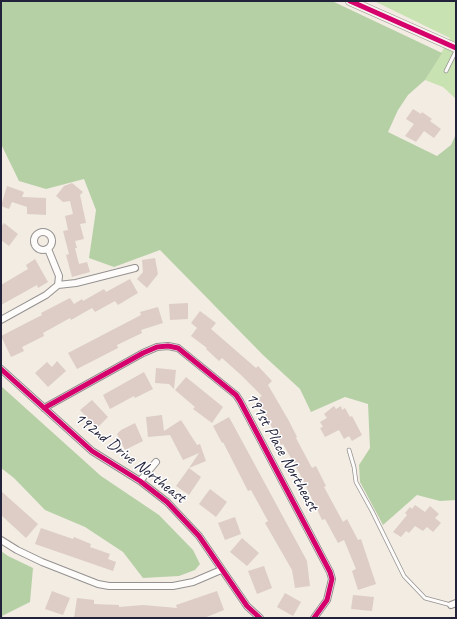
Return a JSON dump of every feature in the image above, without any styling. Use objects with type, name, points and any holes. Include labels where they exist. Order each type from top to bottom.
[{"type":"main road","points":[[350,1],[456,50]]},
{"type":"street","points":[[48,249],[59,276],[58,285]]},
{"type":"street","points":[[1,320],[46,296],[58,285],[76,283],[136,268]]},
{"type":"street","name":"191st Place Northeast","points":[[44,408],[157,347],[168,346],[178,348],[236,395],[330,572],[331,586],[327,600],[314,618]]},
{"type":"street","name":"192nd Drive Northeast","points":[[1,369],[92,451],[140,481],[182,516],[199,536],[247,606],[260,618]]},
{"type":"street","points":[[140,481],[156,462]]},
{"type":"street","points":[[1,540],[17,550],[42,562],[98,584],[109,586],[173,586],[193,582],[221,570]]},
{"type":"lane","points":[[446,71],[456,50]]},
{"type":"lane","points":[[349,450],[354,467],[356,482],[404,576],[425,598],[454,604]]},
{"type":"green space","points":[[1,1],[332,1],[442,53],[425,80],[408,95],[398,110],[388,132],[437,156],[451,145],[456,134],[456,500],[440,501],[417,495],[383,525],[360,482],[359,465],[370,448],[368,404],[345,397],[311,412],[300,389],[263,355],[160,250],[114,267],[89,258],[96,210],[84,179],[46,189],[19,181],[1,144]]},
{"type":"green space","points":[[374,1],[456,1],[456,99],[443,87],[425,80],[450,38]]},
{"type":"green space","points":[[1,386],[101,476],[159,515],[193,550],[200,564],[195,570],[179,576],[143,578],[123,552],[85,527],[45,510],[14,478],[1,468]]},
{"type":"green space","points":[[1,551],[33,568],[30,602],[2,616],[4,618],[1,618]]},
{"type":"building","points":[[413,109],[421,114],[422,112],[432,119],[430,121],[441,129],[434,138],[424,131],[416,142],[405,136],[414,124],[406,119]]},
{"type":"building","points":[[72,183],[83,192],[80,195],[86,223],[80,224],[84,239],[75,241],[77,248],[75,248],[79,264],[87,262],[90,272],[72,277],[66,255],[69,254],[63,231],[68,230],[65,216],[73,214],[70,201],[63,202],[56,196],[64,186]]},
{"type":"building","points":[[7,186],[24,192],[22,197],[46,198],[46,215],[27,214],[27,207],[12,202],[9,209],[1,206]]},
{"type":"building","points":[[4,223],[18,234],[9,246],[1,240],[1,227]]},
{"type":"building","points":[[155,258],[158,274],[147,288],[137,279],[143,272],[142,260]]},
{"type":"building","points":[[35,259],[48,282],[38,288],[37,285],[1,305],[1,285],[28,269],[26,265]]},
{"type":"building","points":[[130,279],[138,293],[118,305],[115,301],[95,312],[92,308],[71,320],[70,318],[43,333],[44,336],[22,347],[24,351],[11,357],[1,336],[42,315],[41,313],[70,298],[74,304],[82,299],[83,301],[104,289],[106,292]]},
{"type":"building","points":[[188,303],[188,319],[170,320],[169,304]]},
{"type":"building","points":[[158,307],[163,323],[141,330],[142,333],[117,345],[118,348],[77,369],[68,353],[141,315],[140,312]]},
{"type":"building","points":[[200,311],[216,323],[211,329],[256,368],[258,366],[272,381],[268,385],[289,421],[312,468],[316,466],[326,486],[324,487],[343,522],[347,519],[358,540],[361,539],[376,584],[358,590],[352,571],[356,569],[344,540],[338,543],[325,519],[322,520],[300,474],[283,444],[281,445],[257,399],[262,396],[222,358],[219,361],[206,349],[207,348],[191,336],[197,328],[191,323]]},
{"type":"building","points":[[57,361],[66,371],[48,387],[35,373],[47,362],[52,367]]},
{"type":"building","points":[[156,368],[176,370],[174,389],[169,384],[155,383]]},
{"type":"building","points":[[144,372],[153,389],[135,398],[134,396],[110,409],[103,395]]},
{"type":"building","points":[[186,377],[223,407],[212,423],[193,409],[195,407],[175,390]]},
{"type":"building","points":[[92,400],[108,417],[97,428],[80,410]]},
{"type":"building","points":[[334,406],[336,409],[341,406],[342,410],[345,408],[350,417],[352,416],[362,435],[352,441],[349,436],[344,439],[339,430],[325,437],[320,428],[323,427],[320,422],[327,418],[324,414]]},
{"type":"building","points":[[162,415],[164,431],[181,420],[197,445],[200,444],[206,461],[189,468],[199,453],[183,460],[170,435],[148,437],[146,417]]},
{"type":"building","points":[[229,417],[307,561],[310,586],[295,588],[292,570],[265,523],[268,521],[251,490],[248,491],[223,442],[222,443],[213,426]]},
{"type":"building","points":[[135,423],[143,441],[125,450],[117,434],[121,430]]},
{"type":"building","points":[[189,468],[201,477],[189,495],[176,486]]},
{"type":"building","points":[[210,489],[227,502],[216,517],[199,504]]},
{"type":"building","points":[[1,491],[38,524],[26,538],[1,515]]},
{"type":"building","points":[[415,505],[425,512],[430,506],[439,514],[435,518],[441,523],[433,532],[427,527],[423,531],[415,526],[409,533],[406,531],[401,537],[393,532],[407,515],[405,513],[410,507],[412,509]]},
{"type":"building","points":[[235,517],[241,534],[225,540],[218,523]]},
{"type":"building","points":[[41,528],[73,539],[74,537],[91,544],[90,547],[110,554],[108,559],[116,562],[113,571],[35,544]]},
{"type":"building","points":[[242,538],[259,553],[247,566],[230,552]]},
{"type":"building","points":[[264,566],[272,588],[257,594],[248,571]]},
{"type":"building","points":[[52,591],[70,598],[63,615],[45,609]]},
{"type":"building","points":[[217,591],[224,610],[204,618],[74,618],[77,598],[94,600],[94,604],[119,605],[119,607],[143,605],[177,608],[176,605]]},
{"type":"building","points":[[285,593],[301,602],[293,616],[277,607]]},
{"type":"building","points":[[353,595],[374,597],[372,611],[351,609]]},
{"type":"cycle path","points":[[350,1],[456,48]]},
{"type":"cycle path","points":[[44,408],[143,353],[157,347],[168,346],[178,348],[236,395],[330,572],[332,579],[327,600],[314,618]]},
{"type":"cycle path","points":[[1,369],[92,451],[140,481],[167,502],[199,536],[247,606],[260,618]]}]
